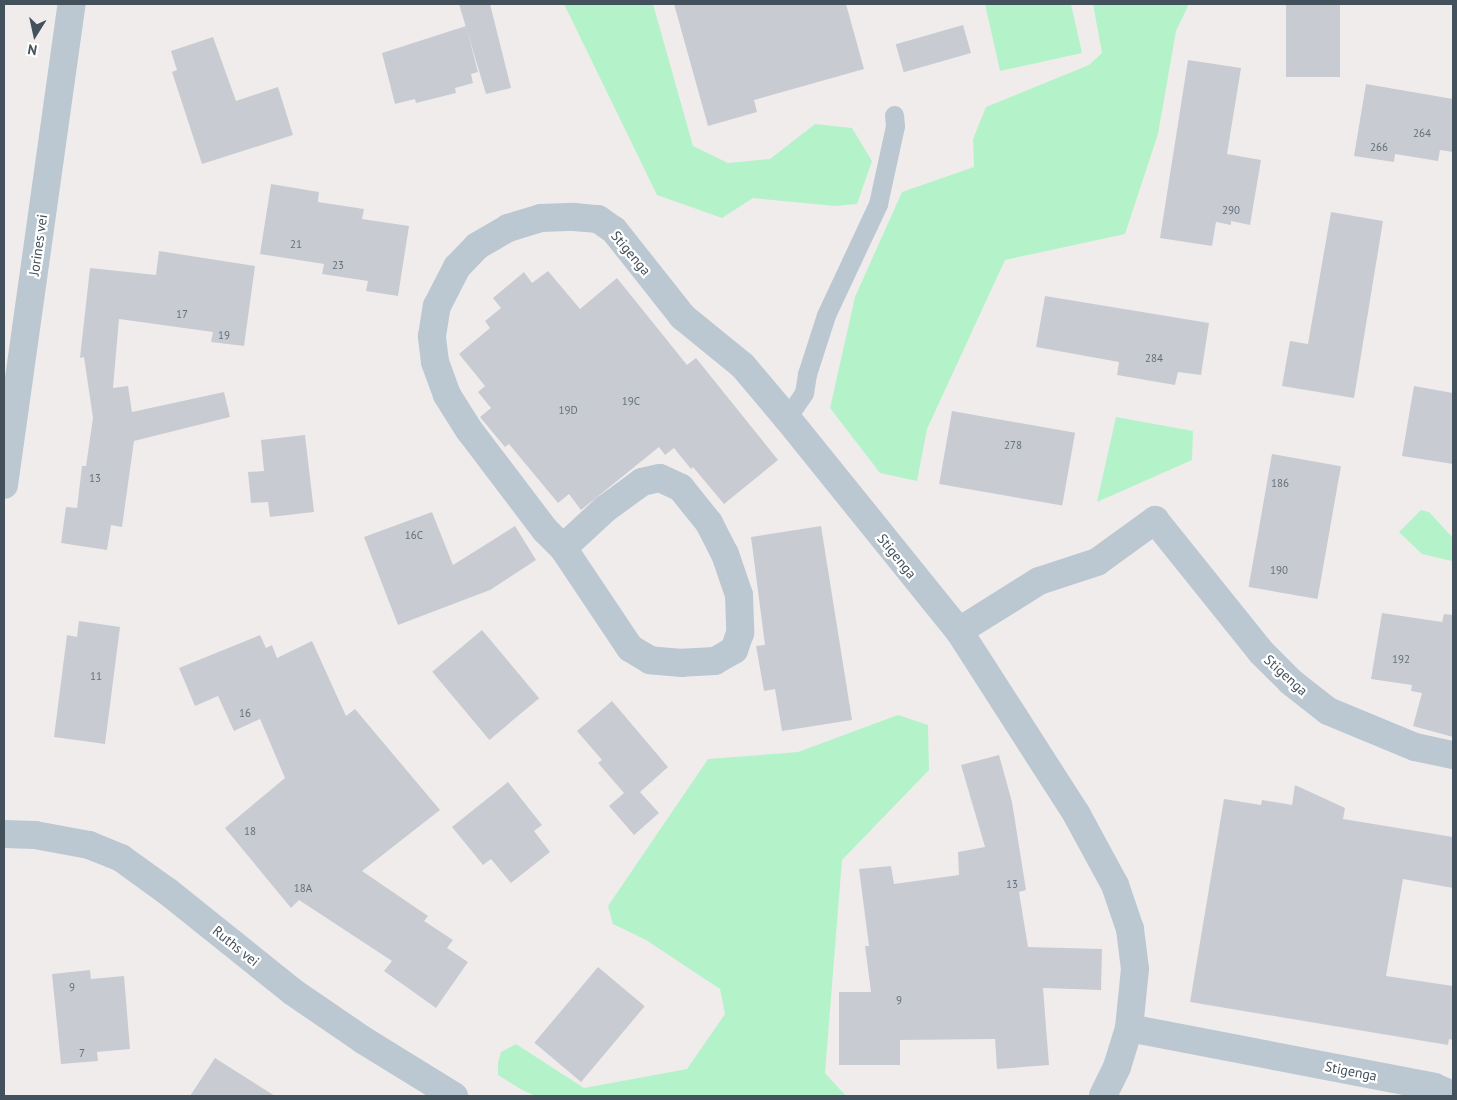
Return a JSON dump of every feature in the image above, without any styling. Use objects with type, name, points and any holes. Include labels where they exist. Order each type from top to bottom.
[{"type":"street","name":"Jorines vei","points":[[4,485],[72,4]]},
{"type":"street","name":"Stigenga","points":[[563,548],[605,508],[642,482],[660,478],[681,488],[710,523],[725,554],[739,595],[740,633],[734,650],[715,661],[682,663],[650,660],[630,648],[563,548],[545,530],[469,430],[447,395],[435,362],[432,336],[437,306],[457,267],[477,246],[508,228],[541,218],[574,216],[598,219],[614,230],[683,317],[743,366],[787,418],[959,631],[1082,823],[1115,885],[1130,929],[1136,969],[1129,1028],[1117,1067],[1102,1096]]},
{"type":"street","name":"Stigenga","points":[[959,631],[1039,581],[1097,562],[1156,520],[1261,652],[1291,682],[1328,711],[1415,747],[1453,755]]},
{"type":"street","name":"Ruths vei","points":[[4,834],[35,835],[89,845],[121,858],[167,891],[293,992],[363,1040],[454,1096]]},
{"type":"street","name":"Stigenga","points":[[1129,1028],[1434,1087],[1453,1095]]},
{"type":"lane","points":[[787,418],[804,393],[818,335],[839,283],[878,204],[895,126],[894,115]]},
{"type":"green space","points":[[564,4],[653,4],[693,146],[728,163],[770,159],[815,124],[852,128],[872,161],[857,204],[835,206],[753,198],[722,218],[657,195]]},
{"type":"green space","points":[[985,4],[1071,4],[1082,53],[1000,71]]},
{"type":"green space","points":[[1093,4],[1189,4],[1176,31],[1158,134],[1125,234],[1005,260],[927,429],[917,481],[880,473],[830,408],[855,297],[902,192],[974,167],[973,139],[986,107],[1089,65],[1102,53]]},
{"type":"green space","points":[[1116,417],[1193,431],[1192,460],[1097,502]]},
{"type":"green space","points":[[1421,510],[1429,512],[1453,538],[1452,561],[1422,554],[1399,532]]},
{"type":"green space","points":[[898,715],[928,725],[929,770],[842,860],[825,1073],[846,1096],[536,1096],[522,1090],[498,1075],[498,1063],[501,1052],[516,1044],[584,1088],[687,1069],[725,1014],[720,989],[646,940],[613,924],[608,906],[708,759],[798,752]]},
{"type":"building","points":[[459,4],[490,4],[511,88],[486,94]]},
{"type":"building","points":[[674,4],[846,4],[864,69],[754,100],[757,112],[708,126]]},
{"type":"building","points":[[1286,4],[1340,4],[1340,77],[1286,77]]},
{"type":"building","points":[[963,25],[971,53],[904,72],[896,44]]},
{"type":"building","points":[[466,26],[478,72],[471,74],[473,83],[455,88],[456,93],[416,103],[415,99],[395,104],[382,53]]},
{"type":"building","points":[[213,37],[236,101],[278,87],[293,135],[202,164],[172,72],[177,70],[171,51]]},
{"type":"building","points":[[1188,60],[1241,68],[1227,154],[1261,160],[1250,225],[1231,221],[1231,225],[1216,222],[1212,246],[1160,238]]},
{"type":"building","points":[[1366,84],[1453,99],[1453,152],[1440,150],[1438,161],[1395,154],[1394,162],[1354,156]]},
{"type":"building","points":[[271,184],[319,192],[318,202],[364,209],[362,219],[409,226],[398,296],[366,291],[368,281],[322,274],[324,264],[260,254]]},
{"type":"building","points":[[1331,212],[1383,221],[1354,398],[1282,386],[1290,341],[1308,344]]},
{"type":"building","points":[[159,251],[255,266],[244,346],[211,342],[213,332],[119,319],[113,388],[128,386],[132,412],[224,392],[230,417],[134,441],[122,527],[111,525],[107,550],[61,543],[66,507],[77,508],[82,466],[86,466],[93,418],[84,357],[80,358],[90,268],[156,275]]},
{"type":"building","points":[[548,271],[580,309],[617,278],[687,365],[696,358],[778,460],[724,504],[693,467],[691,469],[674,448],[665,455],[659,447],[581,510],[569,494],[558,503],[509,444],[505,447],[480,417],[491,408],[478,392],[485,386],[459,354],[490,328],[485,321],[501,308],[493,298],[524,272],[532,283]]},
{"type":"building","points":[[1045,296],[1209,323],[1201,375],[1178,372],[1175,385],[1117,375],[1119,362],[1036,347]]},
{"type":"building","points":[[1414,386],[1453,393],[1453,464],[1402,456]]},
{"type":"building","points":[[952,411],[1075,433],[1062,506],[939,484]]},
{"type":"building","points":[[305,435],[314,512],[270,517],[268,502],[251,503],[248,472],[264,471],[261,440]]},
{"type":"building","points":[[1272,454],[1341,466],[1317,599],[1249,587]]},
{"type":"building","points":[[432,512],[453,565],[515,526],[536,560],[490,590],[398,625],[364,537]]},
{"type":"building","points":[[821,526],[852,720],[782,731],[775,689],[764,691],[756,646],[765,645],[751,537]]},
{"type":"building","points":[[1382,613],[1442,622],[1444,614],[1453,615],[1453,737],[1413,726],[1422,693],[1411,691],[1412,685],[1371,679]]},
{"type":"building","points":[[79,621],[120,627],[105,744],[54,737],[67,635],[77,637]]},
{"type":"building","points":[[482,630],[539,698],[489,740],[432,672]]},
{"type":"building","points":[[260,635],[266,648],[272,645],[277,658],[312,641],[346,716],[355,709],[440,810],[362,871],[428,916],[424,921],[453,940],[447,948],[468,962],[436,1008],[384,971],[392,961],[299,900],[291,908],[225,828],[285,778],[260,719],[234,731],[218,696],[195,706],[179,668]]},
{"type":"building","points":[[612,701],[668,767],[640,792],[659,813],[634,835],[609,806],[624,793],[598,763],[602,760],[577,731]]},
{"type":"building","points":[[999,755],[1012,802],[1026,890],[1019,892],[1028,947],[1102,949],[1101,990],[1043,988],[1049,1065],[997,1069],[995,1039],[900,1040],[900,1065],[839,1065],[839,992],[871,992],[865,946],[869,946],[859,869],[891,866],[894,884],[959,875],[958,852],[985,847],[961,765]]},
{"type":"building","points":[[508,782],[542,825],[534,831],[550,852],[511,883],[491,859],[483,865],[452,827]]},
{"type":"building","points":[[1295,785],[1345,808],[1343,819],[1453,837],[1453,888],[1403,879],[1386,976],[1453,986],[1453,1040],[1449,1039],[1448,1045],[1190,1002],[1224,799],[1261,805],[1262,800],[1292,805]]},
{"type":"building","points":[[598,967],[645,1006],[581,1082],[534,1043]]},
{"type":"building","points":[[90,970],[91,979],[124,976],[130,1049],[97,1052],[98,1061],[61,1064],[52,974]]},
{"type":"building","points":[[215,1058],[275,1096],[190,1096]]}]
